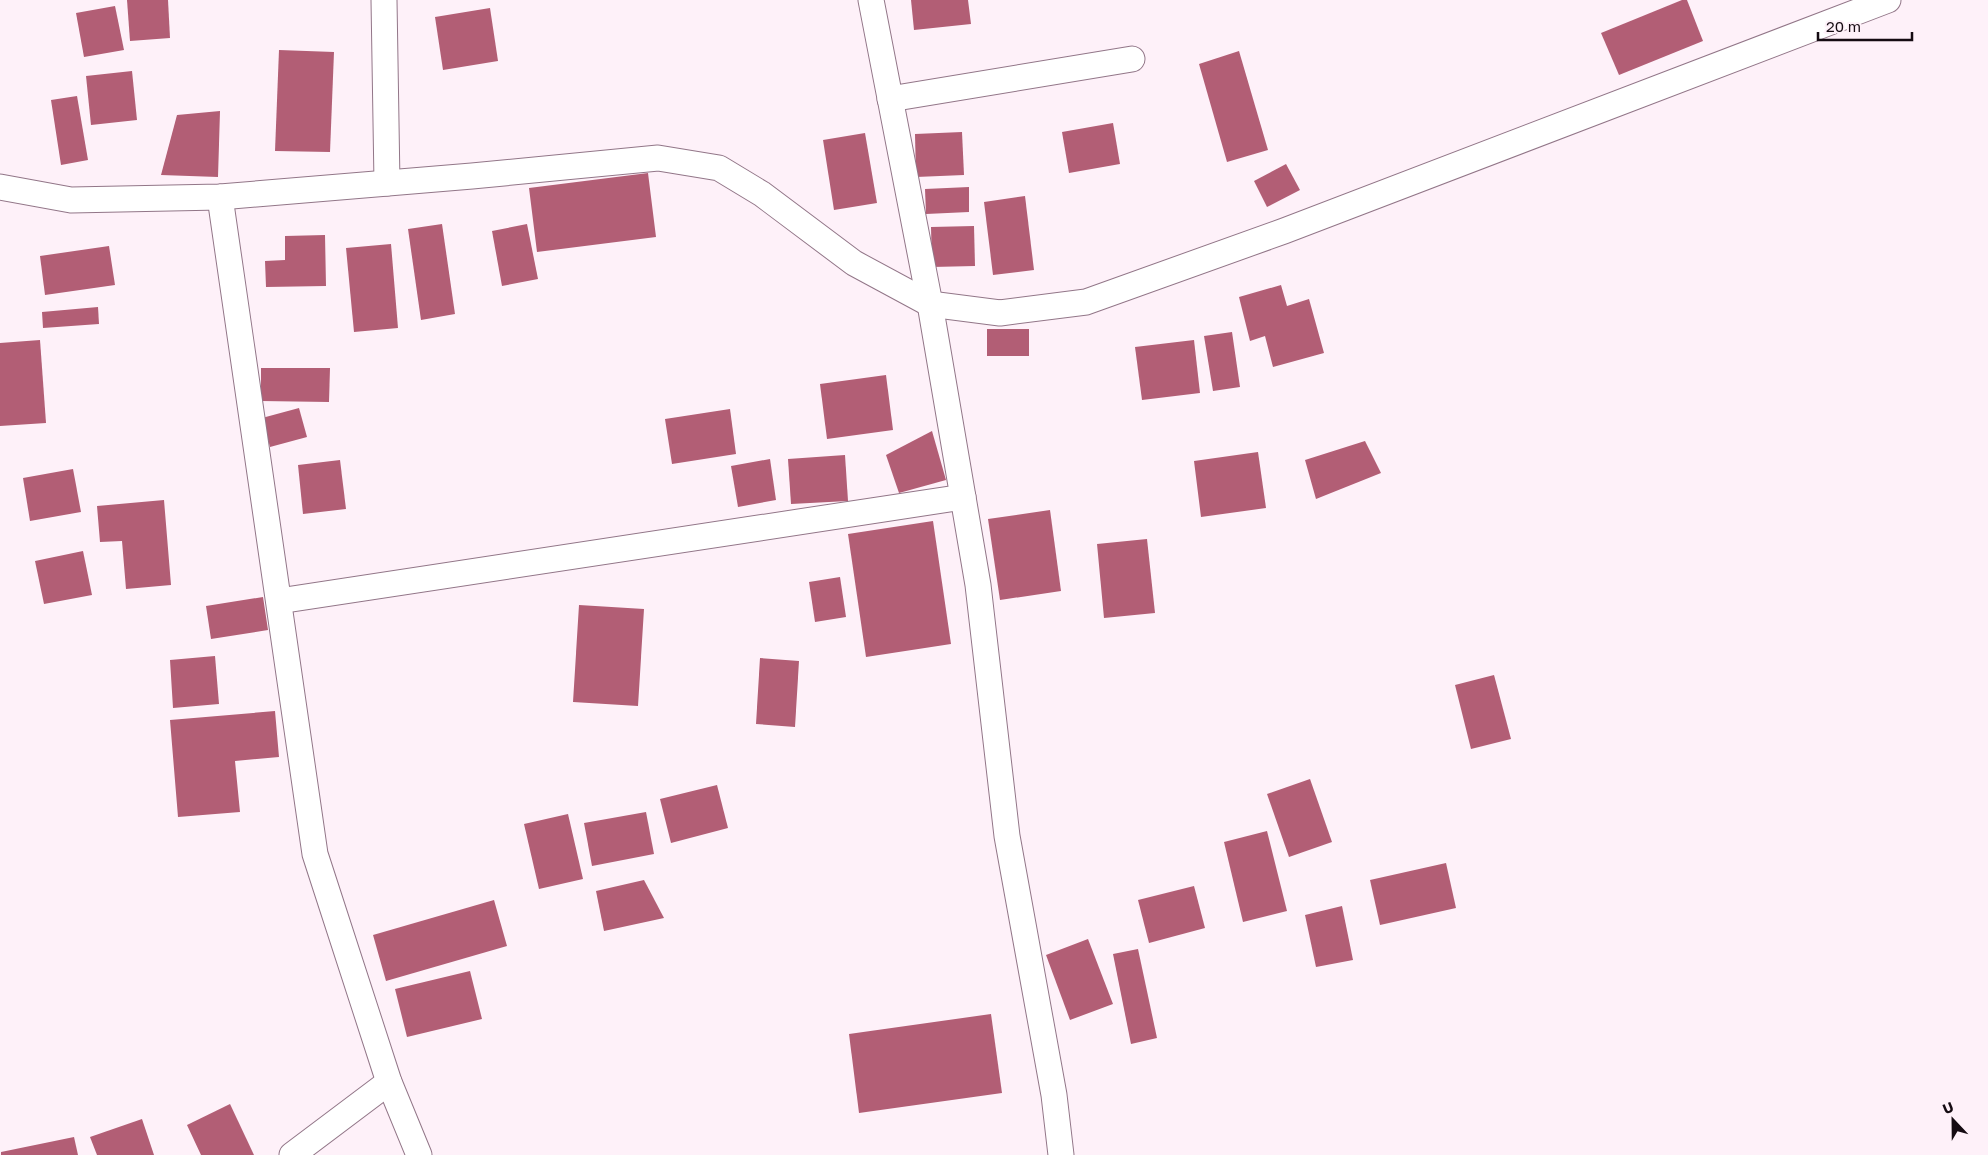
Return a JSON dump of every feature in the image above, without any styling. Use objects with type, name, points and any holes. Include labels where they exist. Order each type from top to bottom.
[{"type":"street","points":[[384,0],[387,183]]},
{"type":"street","points":[[871,0],[930,304],[978,584],[1007,836],[1054,1095],[1061,1155]]},
{"type":"street","points":[[0,187],[71,200],[220,197],[658,158],[719,168],[762,194],[854,263],[930,304],[1000,313],[1086,302],[1284,231],[1888,0]]},
{"type":"street","points":[[890,100],[1132,59]]},
{"type":"street","points":[[220,197],[316,854],[389,1082],[419,1155]]},
{"type":"street","points":[[279,601],[963,497]]},
{"type":"street","points":[[292,1155],[389,1082]]},
{"type":"building","points":[[127,0],[168,0],[170,38],[130,41]]},
{"type":"building","points":[[911,0],[968,0],[971,24],[914,30]]},
{"type":"building","points":[[1682,0],[1687,0],[1703,41],[1619,75],[1601,33]]},
{"type":"building","points":[[115,6],[124,50],[84,57],[76,13]]},
{"type":"building","points":[[490,8],[498,61],[443,70],[435,17]]},
{"type":"building","points":[[279,50],[334,52],[330,152],[275,151]]},
{"type":"building","points":[[1239,51],[1268,150],[1227,162],[1199,64]]},
{"type":"building","points":[[132,71],[137,120],[91,125],[86,76]]},
{"type":"building","points":[[77,96],[88,160],[61,165],[51,100]]},
{"type":"building","points":[[220,111],[218,177],[161,175],[177,115]]},
{"type":"building","points":[[1113,123],[1120,164],[1069,173],[1062,132]]},
{"type":"building","points":[[962,132],[964,175],[916,177],[915,134]]},
{"type":"building","points":[[865,133],[877,203],[834,210],[823,140]]},
{"type":"building","points":[[1286,164],[1300,190],[1267,207],[1254,181]]},
{"type":"building","points":[[648,173],[656,237],[537,252],[529,188]]},
{"type":"building","points":[[969,187],[969,212],[926,214],[925,189]]},
{"type":"building","points":[[1025,196],[1034,270],[993,275],[984,202]]},
{"type":"building","points":[[442,224],[455,314],[421,320],[408,229]]},
{"type":"building","points":[[527,224],[538,279],[502,286],[492,231]]},
{"type":"building","points":[[974,226],[975,266],[932,267],[931,227]]},
{"type":"building","points":[[325,235],[326,286],[266,287],[265,261],[285,260],[285,236]]},
{"type":"building","points":[[391,244],[398,328],[354,332],[346,248]]},
{"type":"building","points":[[109,246],[115,285],[45,295],[40,256]]},
{"type":"building","points":[[1281,285],[1287,306],[1309,299],[1324,353],[1273,367],[1265,336],[1250,341],[1239,297]]},
{"type":"building","points":[[98,307],[99,324],[43,328],[42,312]]},
{"type":"building","points":[[987,329],[1029,329],[1029,356],[987,356]]},
{"type":"building","points":[[1232,332],[1240,387],[1213,391],[1204,336]]},
{"type":"building","points":[[40,340],[46,423],[0,426],[0,343]]},
{"type":"building","points":[[1194,340],[1200,393],[1142,400],[1135,347]]},
{"type":"building","points":[[261,368],[330,368],[329,402],[261,401]]},
{"type":"building","points":[[886,375],[893,430],[827,439],[820,384]]},
{"type":"building","points":[[299,408],[307,437],[270,447],[262,418]]},
{"type":"building","points":[[730,409],[736,454],[672,464],[665,419]]},
{"type":"building","points":[[932,431],[946,480],[899,493],[886,455]]},
{"type":"building","points":[[1365,441],[1381,473],[1316,499],[1305,460]]},
{"type":"building","points":[[1258,452],[1266,508],[1201,517],[1194,461]]},
{"type":"building","points":[[845,455],[848,501],[791,504],[788,459]]},
{"type":"building","points":[[770,459],[776,500],[738,507],[731,466]]},
{"type":"building","points":[[340,460],[346,509],[303,514],[298,465]]},
{"type":"building","points":[[73,469],[81,512],[30,521],[23,478]]},
{"type":"building","points":[[164,500],[171,585],[126,589],[122,541],[100,542],[97,506]]},
{"type":"building","points":[[1050,510],[1061,591],[1000,600],[988,519]]},
{"type":"building","points":[[933,521],[951,644],[866,657],[848,534]]},
{"type":"building","points":[[1147,539],[1155,613],[1104,618],[1097,544]]},
{"type":"building","points":[[83,551],[92,595],[44,604],[35,561]]},
{"type":"building","points":[[840,577],[846,617],[815,622],[809,582]]},
{"type":"building","points":[[263,597],[268,630],[211,639],[206,606]]},
{"type":"building","points":[[579,605],[644,609],[638,706],[573,702]]},
{"type":"building","points":[[215,656],[219,704],[173,708],[170,660]]},
{"type":"building","points":[[760,658],[799,661],[795,727],[756,724]]},
{"type":"building","points":[[1494,675],[1511,739],[1471,749],[1455,685]]},
{"type":"building","points":[[275,711],[279,757],[235,761],[240,812],[178,817],[170,720]]},
{"type":"building","points":[[1310,779],[1332,842],[1289,857],[1267,794]]},
{"type":"building","points":[[717,785],[728,828],[671,843],[660,799]]},
{"type":"building","points":[[646,812],[654,854],[592,866],[584,823]]},
{"type":"building","points":[[568,814],[583,879],[539,889],[524,824]]},
{"type":"building","points":[[1267,831],[1287,911],[1243,922],[1224,842]]},
{"type":"building","points":[[1446,863],[1456,908],[1380,925],[1370,880]]},
{"type":"building","points":[[644,880],[664,918],[604,931],[596,891]]},
{"type":"building","points":[[1194,886],[1205,928],[1149,943],[1138,900]]},
{"type":"building","points":[[494,900],[507,946],[386,981],[373,935]]},
{"type":"building","points":[[1342,906],[1353,960],[1316,967],[1305,915]]},
{"type":"building","points":[[1088,939],[1113,1004],[1070,1020],[1046,955]]},
{"type":"building","points":[[1138,949],[1157,1038],[1131,1044],[1113,954]]},
{"type":"building","points":[[470,971],[482,1019],[407,1037],[395,989]]},
{"type":"building","points":[[991,1014],[1002,1093],[859,1113],[849,1034]]},
{"type":"building","points":[[230,1104],[254,1155],[201,1155],[187,1125]]},
{"type":"building","points":[[142,1119],[154,1155],[97,1155],[90,1137]]},
{"type":"building","points":[[74,1137],[78,1155],[1,1155],[1,1152]]}]
